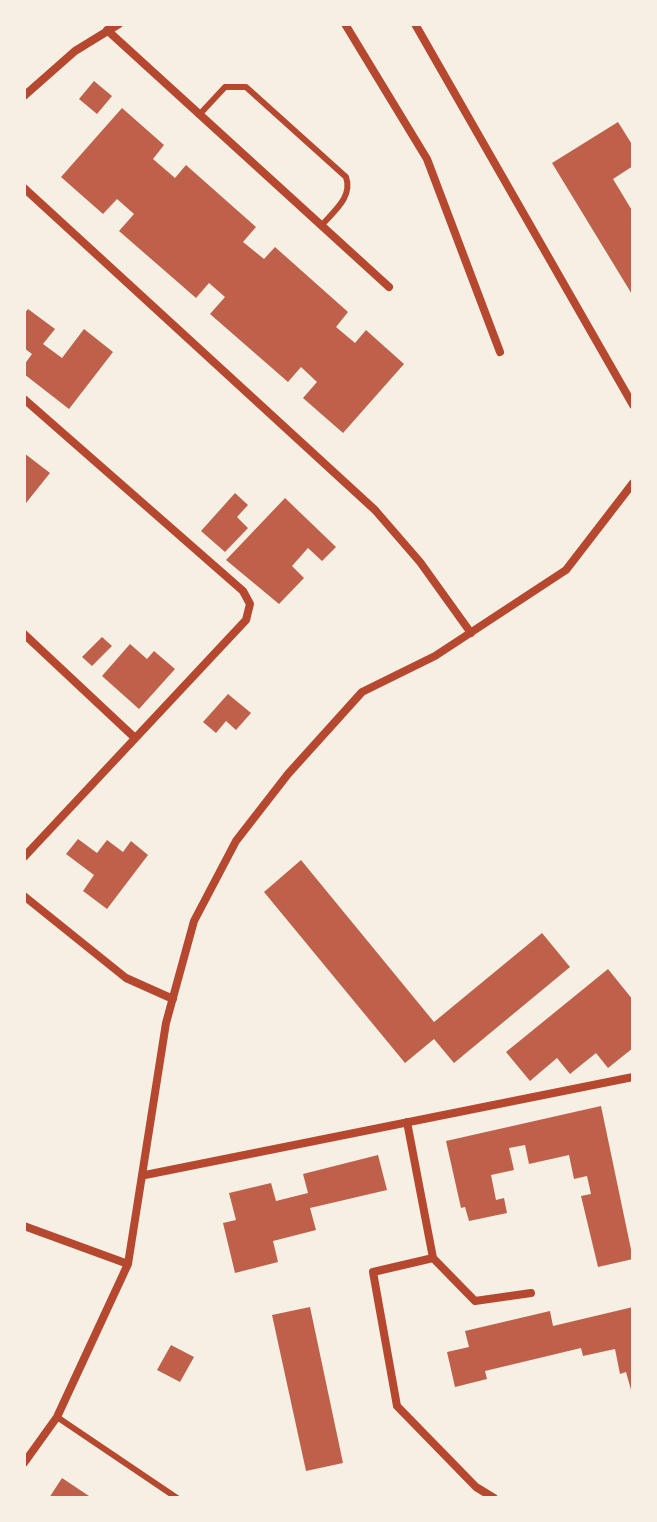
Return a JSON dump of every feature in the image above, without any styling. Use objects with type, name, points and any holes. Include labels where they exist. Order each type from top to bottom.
[{"type":"street","points":[[24,96],[75,51],[119,24]]},
{"type":"street","points":[[345,24],[427,159],[500,352]]},
{"type":"street","points":[[415,24],[633,405]]},
{"type":"street","points":[[107,30],[389,287]]},
{"type":"street","points":[[24,188],[354,490],[420,562],[471,633]]},
{"type":"street","points":[[24,399],[248,597],[246,620],[24,857]]},
{"type":"street","points":[[24,1463],[57,1417],[128,1264],[173,999],[194,921],[236,841],[288,774],[362,692],[435,656],[566,570],[633,483]]},
{"type":"street","points":[[24,634],[135,738]]},
{"type":"street","points":[[24,896],[126,978],[173,999]]},
{"type":"street","points":[[145,1175],[633,1077]]},
{"type":"street","points":[[407,1122],[433,1258],[475,1301],[531,1293]]},
{"type":"street","points":[[24,1226],[128,1264]]},
{"type":"street","points":[[433,1258],[373,1272],[397,1406],[476,1487],[494,1498]]},
{"type":"lane","points":[[199,115],[225,87],[246,87],[346,177],[349,185],[346,197],[321,226]]},
{"type":"lane","points":[[57,1417],[177,1498]]},
{"type":"building","points":[[94,81],[112,96],[97,114],[79,99]]},
{"type":"building","points":[[122,108],[164,145],[153,159],[175,178],[186,165],[256,227],[243,242],[264,259],[275,247],[348,312],[336,327],[355,343],[366,330],[404,364],[343,433],[303,398],[317,382],[301,367],[288,382],[210,314],[225,297],[209,283],[196,298],[119,231],[134,214],[117,199],[103,214],[61,177]]},
{"type":"building","points":[[618,122],[633,146],[633,166],[613,179],[633,212],[633,296],[552,163]]},
{"type":"building","points":[[28,309],[55,329],[43,344],[62,358],[84,329],[113,352],[69,409],[24,374],[24,365],[32,354],[24,348],[24,314]]},
{"type":"building","points":[[24,453],[50,473],[26,503],[24,501]]},
{"type":"building","points":[[235,493],[248,505],[237,517],[248,528],[225,552],[201,531]]},
{"type":"building","points":[[285,498],[336,547],[322,561],[308,548],[292,566],[304,578],[279,604],[226,560]]},
{"type":"building","points":[[102,637],[112,646],[92,666],[82,657]]},
{"type":"building","points":[[130,644],[147,659],[154,651],[175,669],[139,709],[102,676]]},
{"type":"building","points":[[228,694],[251,713],[236,730],[226,721],[216,733],[203,722]]},
{"type":"building","points":[[78,839],[97,853],[107,840],[123,852],[131,841],[148,855],[107,909],[83,891],[94,875],[66,854]]},
{"type":"building","points":[[301,860],[434,1022],[542,933],[570,967],[454,1063],[434,1039],[405,1063],[264,892]]},
{"type":"building","points":[[608,969],[633,1000],[633,1048],[608,1068],[596,1053],[570,1074],[557,1058],[530,1081],[506,1052]]},
{"type":"building","points":[[601,1106],[633,1259],[598,1267],[581,1196],[591,1194],[587,1176],[574,1179],[569,1155],[529,1164],[525,1145],[509,1148],[514,1170],[491,1175],[496,1200],[504,1198],[507,1213],[469,1221],[465,1207],[461,1208],[446,1141]]},
{"type":"building","points":[[378,1155],[387,1190],[310,1208],[316,1230],[273,1241],[278,1262],[235,1273],[223,1223],[236,1220],[229,1193],[271,1183],[276,1201],[308,1193],[303,1174]]},
{"type":"building","points":[[310,1307],[343,1463],[306,1471],[272,1315]]},
{"type":"building","points":[[633,1307],[633,1397],[626,1372],[620,1374],[615,1349],[583,1356],[581,1348],[485,1371],[487,1379],[455,1387],[447,1352],[469,1347],[465,1331],[550,1311],[553,1326]]},
{"type":"building","points":[[171,1345],[194,1357],[180,1382],[157,1370]]},
{"type":"building","points":[[62,1478],[92,1498],[49,1498]]}]
